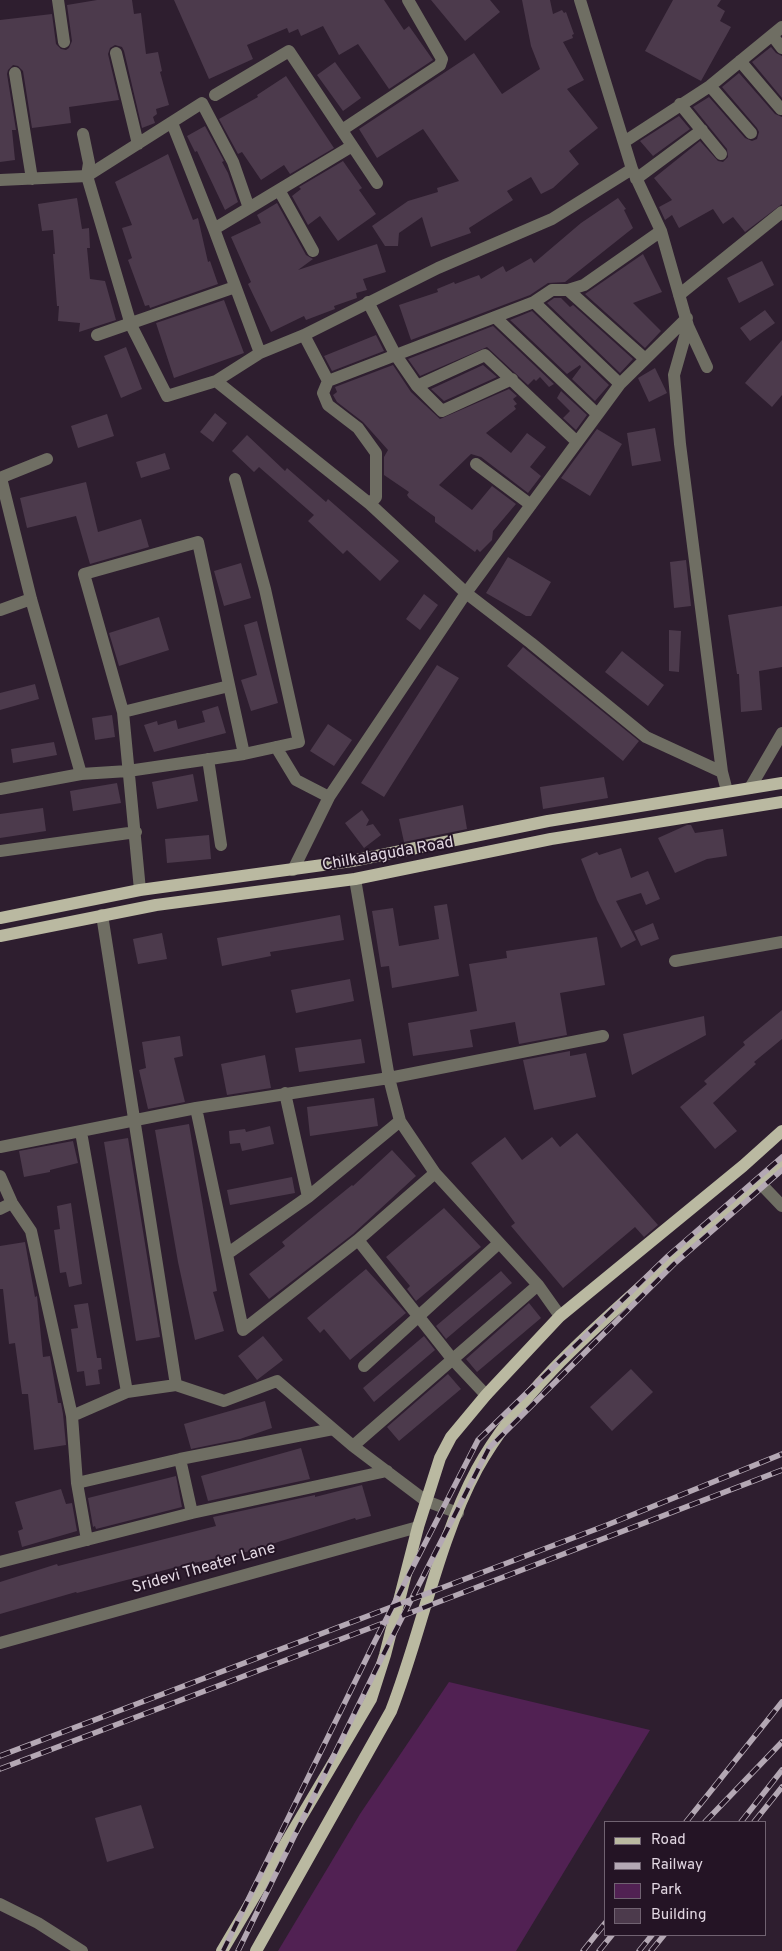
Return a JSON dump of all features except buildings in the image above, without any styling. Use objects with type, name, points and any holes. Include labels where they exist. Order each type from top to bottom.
[{"type":"main road","name":"Chilkalaguda Road","points":[[0,917],[140,890],[352,861],[548,822],[727,791],[782,784]]},
{"type":"main road","name":"Chilkalaguda Road","points":[[0,936],[156,904],[355,879],[551,839],[782,802]]},
{"type":"main road","points":[[222,1951],[371,1699],[385,1655],[418,1526],[440,1458],[451,1436],[486,1395],[560,1316],[782,1131]]},
{"type":"main road","points":[[256,1951],[391,1711],[406,1674],[458,1514],[477,1469],[505,1425],[540,1384],[615,1309],[782,1163]]},
{"type":"street","points":[[58,0],[64,42]]},
{"type":"street","points":[[342,130],[440,65],[442,59],[408,0]]},
{"type":"street","points":[[580,0],[634,174],[661,231],[687,322],[708,367]]},
{"type":"street","points":[[624,142],[710,86],[782,27]]},
{"type":"street","points":[[772,35],[782,48]]},
{"type":"street","points":[[215,95],[289,51],[377,183]]},
{"type":"street","points":[[116,53],[138,144]]},
{"type":"street","points":[[740,61],[781,109]]},
{"type":"street","points":[[15,73],[32,179]]},
{"type":"street","points":[[710,86],[751,133]]},
{"type":"street","points":[[0,180],[87,176],[202,103],[233,162],[250,208]]},
{"type":"street","points":[[680,104],[721,154]]},
{"type":"street","points":[[172,123],[260,353]]},
{"type":"street","points":[[83,134],[89,164],[87,176],[131,325],[167,396],[216,381],[260,353],[304,335],[368,302],[552,219],[634,174],[702,130]]},
{"type":"street","points":[[214,229],[352,146]]},
{"type":"street","points":[[279,190],[313,251]]},
{"type":"street","points":[[679,295],[782,212]]},
{"type":"street","points":[[370,504],[376,497],[376,453],[358,428],[328,405],[323,393],[328,381],[395,354],[495,318],[534,302],[552,290],[568,290],[584,286],[661,231]]},
{"type":"street","points":[[97,335],[131,325],[235,287]]},
{"type":"street","points":[[568,290],[644,358]]},
{"type":"street","points":[[368,302],[395,354],[417,386],[442,411],[512,379]]},
{"type":"street","points":[[534,302],[620,384]]},
{"type":"street","points":[[495,318],[596,413]]},
{"type":"street","points":[[293,870],[329,797],[466,592],[596,413],[644,358],[687,322]]},
{"type":"street","points":[[687,322],[674,375],[680,444],[722,772],[727,791]]},
{"type":"street","points":[[304,335],[328,381]]},
{"type":"street","points":[[417,386],[485,355],[576,441]]},
{"type":"street","points":[[216,381],[370,504],[466,592],[532,643],[646,737],[722,772]]},
{"type":"street","points":[[47,458],[1,478],[31,599],[81,774]]},
{"type":"street","points":[[476,464],[531,505]]},
{"type":"street","points":[[0,789],[81,774],[128,771],[244,754],[299,742],[265,589],[235,479]]},
{"type":"street","points":[[140,890],[136,832],[123,712],[84,574],[198,542],[244,754]]},
{"type":"street","points":[[0,610],[31,599]]},
{"type":"street","points":[[123,712],[229,686]]},
{"type":"street","points":[[750,788],[782,733]]},
{"type":"street","points":[[276,747],[296,780],[329,797]]},
{"type":"street","points":[[208,759],[221,845]]},
{"type":"street","points":[[0,851],[136,832]]},
{"type":"street","points":[[355,879],[389,1078],[400,1121],[435,1173],[538,1285],[560,1316]]},
{"type":"street","points":[[102,915],[176,1385]]},
{"type":"street","points":[[675,961],[782,942]]},
{"type":"street","points":[[0,1147],[196,1108],[389,1078],[603,1036]]},
{"type":"street","points":[[285,1093],[308,1197]]},
{"type":"street","points":[[196,1108],[243,1330],[358,1240],[435,1173]]},
{"type":"street","points":[[227,1254],[308,1197],[400,1121]]},
{"type":"street","points":[[81,1132],[127,1392]]},
{"type":"street","points":[[1,1183],[6,1206],[31,1231],[72,1416],[77,1483],[87,1540]]},
{"type":"street","points":[[760,1183],[782,1206]]},
{"type":"street","points":[[358,1240],[453,1360],[486,1395]]},
{"type":"street","points":[[364,1366],[499,1243]]},
{"type":"street","points":[[353,1446],[538,1285]]},
{"type":"street","points":[[72,1416],[127,1392],[176,1385],[224,1401],[277,1382],[353,1446],[426,1501],[458,1514]]},
{"type":"street","points":[[77,1483],[180,1459],[333,1429]]},
{"type":"street","points":[[180,1459],[192,1513]]},
{"type":"street","points":[[0,1562],[192,1513],[387,1471]]},
{"type":"street","name":"Sridevi Theater Lane","points":[[0,1643],[418,1526]]},
{"type":"street","points":[[0,1904],[38,1923],[82,1951]]},
{"type":"green space","points":[[449,1682],[650,1730],[516,1951],[278,1951],[360,1814]]},
{"type":"railway","points":[[223,1951],[375,1641],[478,1440],[668,1256],[782,1157]]},
{"type":"railway","points":[[238,1951],[387,1647],[489,1448],[674,1264],[782,1170]]},
{"type":"railway","points":[[0,1756],[607,1525],[782,1454]]},
{"type":"railway","points":[[402,1616],[782,1470]]},
{"type":"railway","points":[[0,1769],[386,1622]]},
{"type":"railway","points":[[687,1821],[782,1702]]},
{"type":"railway","points":[[706,1821],[782,1742]]},
{"type":"railway","points":[[742,1821],[782,1770]]},
{"type":"railway","points":[[755,1821],[782,1787]]},
{"type":"railway","points":[[583,1951],[604,1925]]},
{"type":"railway","points":[[599,1951],[611,1936]]},
{"type":"railway","points":[[639,1951],[651,1936]]},
{"type":"railway","points":[[651,1951],[663,1936]]}]
